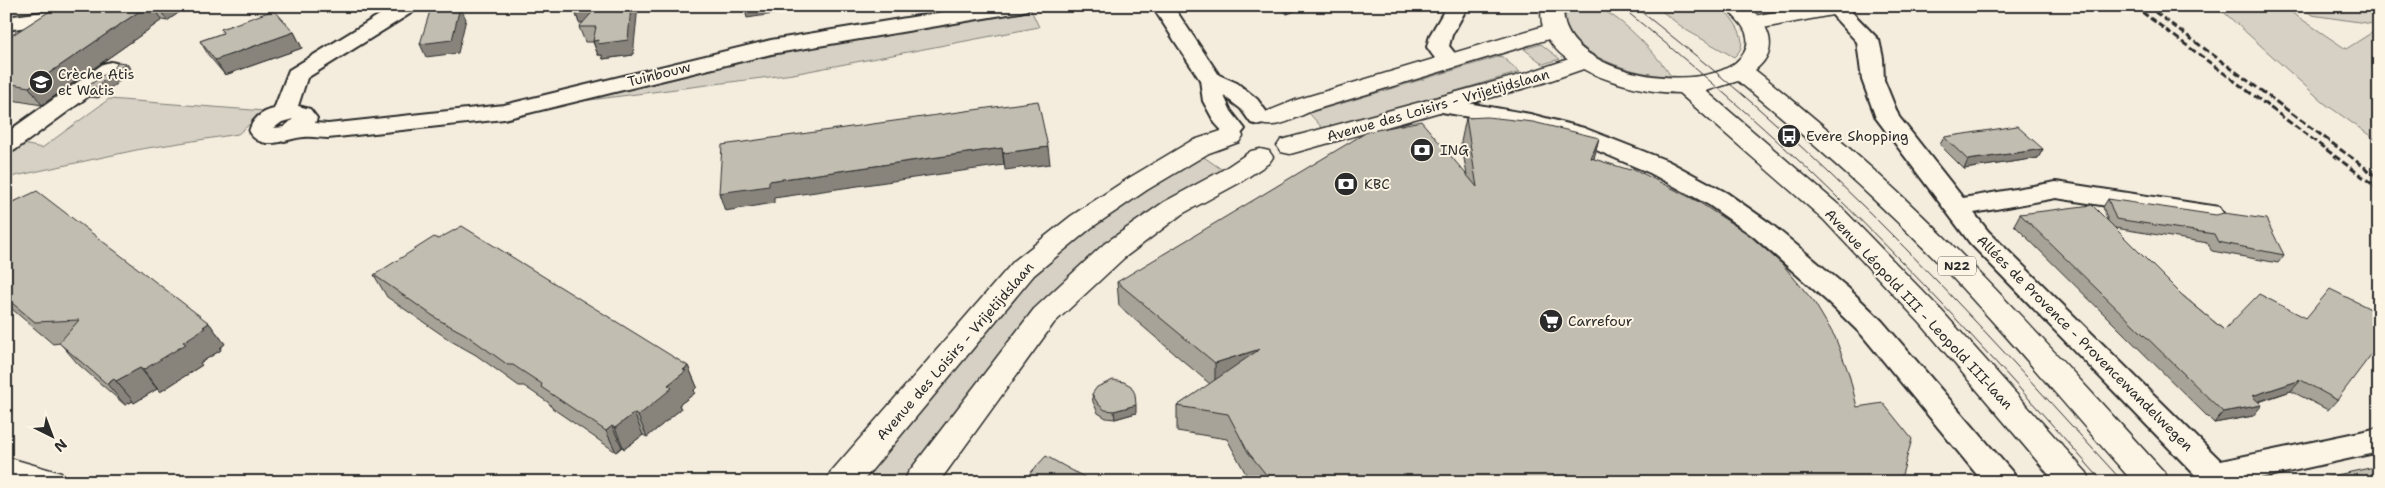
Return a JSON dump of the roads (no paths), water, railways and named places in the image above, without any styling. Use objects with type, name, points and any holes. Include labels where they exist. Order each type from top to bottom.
[{"type":"street","points":[[6,24],[106,10],[112,6]]},
{"type":"street","name":"Tuinbouw","points":[[408,6],[297,75],[291,121],[328,131],[504,112],[771,47],[1020,6]]},
{"type":"street","points":[[1162,6],[1211,80],[1212,97],[1219,114],[1231,132],[1235,148],[1250,155],[1260,157],[1278,154],[1290,146],[1293,139],[1291,132],[1279,122],[1264,118],[1229,88],[1211,80]]},
{"type":"street","points":[[1450,60],[1438,47],[1441,35],[1458,6]]},
{"type":"street","points":[[1553,6],[1550,15],[1554,30],[1566,46],[1584,61],[1606,72],[1632,80],[1658,85],[1686,86],[1713,83],[1742,71],[1753,61],[1758,49],[1758,36],[1752,23],[1736,6]]},
{"type":"street","points":[[1752,23],[1837,7]]},
{"type":"street","name":"Allées de Provence - Provencewandelwegen","points":[[1837,7],[1868,40],[1874,80],[1888,118],[1980,238],[2219,478],[2379,440]]},
{"type":"street","points":[[1231,132],[1244,121],[1264,118],[1554,30]]},
{"type":"street","name":"Avenue des Loisirs - Vrijetijdslaan","points":[[1290,146],[1535,78],[1584,61]]},
{"type":"street","points":[[6,145],[112,69]]},
{"type":"street","name":"N22","points":[[1742,71],[1796,116],[1914,223],[1960,269],[2153,482]]},
{"type":"street","name":"Avenue Léopold III - Leopold III-laan","points":[[1686,86],[1832,213],[1943,331],[2075,482]]},
{"type":"street","points":[[1440,105],[1530,121],[1576,133],[1658,167],[1718,199],[1776,242],[1838,295],[1872,328],[2002,482]]},
{"type":"street","name":"Avenue des Loisirs - Vrijetijdslaan","points":[[842,482],[1024,268],[1082,222],[1138,184],[1231,132]]},
{"type":"street","points":[[920,482],[1044,316],[1114,251],[1173,208],[1230,177],[1260,157]]},
{"type":"street","points":[[1956,208],[2056,190],[2210,213]]},
{"type":"street","points":[[6,470],[48,482]]},
{"type":"tram line","points":[[1620,6],[1741,108],[1811,172],[1887,246],[2032,402],[2103,482]]},
{"type":"tram line","points":[[1634,6],[1758,108],[1867,210],[1979,325],[2123,482]]},
{"type":"railway","points":[[2134,6],[2379,189]]},
{"type":"railway","points":[[2147,6],[2379,178]]},
{"type":"place","name":"Crèche Atis et Watis","points":[[41,82]]},
{"type":"place","name":"Evere Shopping","points":[[1789,136]]},
{"type":"place","name":"ING","points":[[1422,150]]},
{"type":"place","name":"KBC","points":[[1346,184]]},
{"type":"place","name":"Carrefour","points":[[1551,321]]}]
